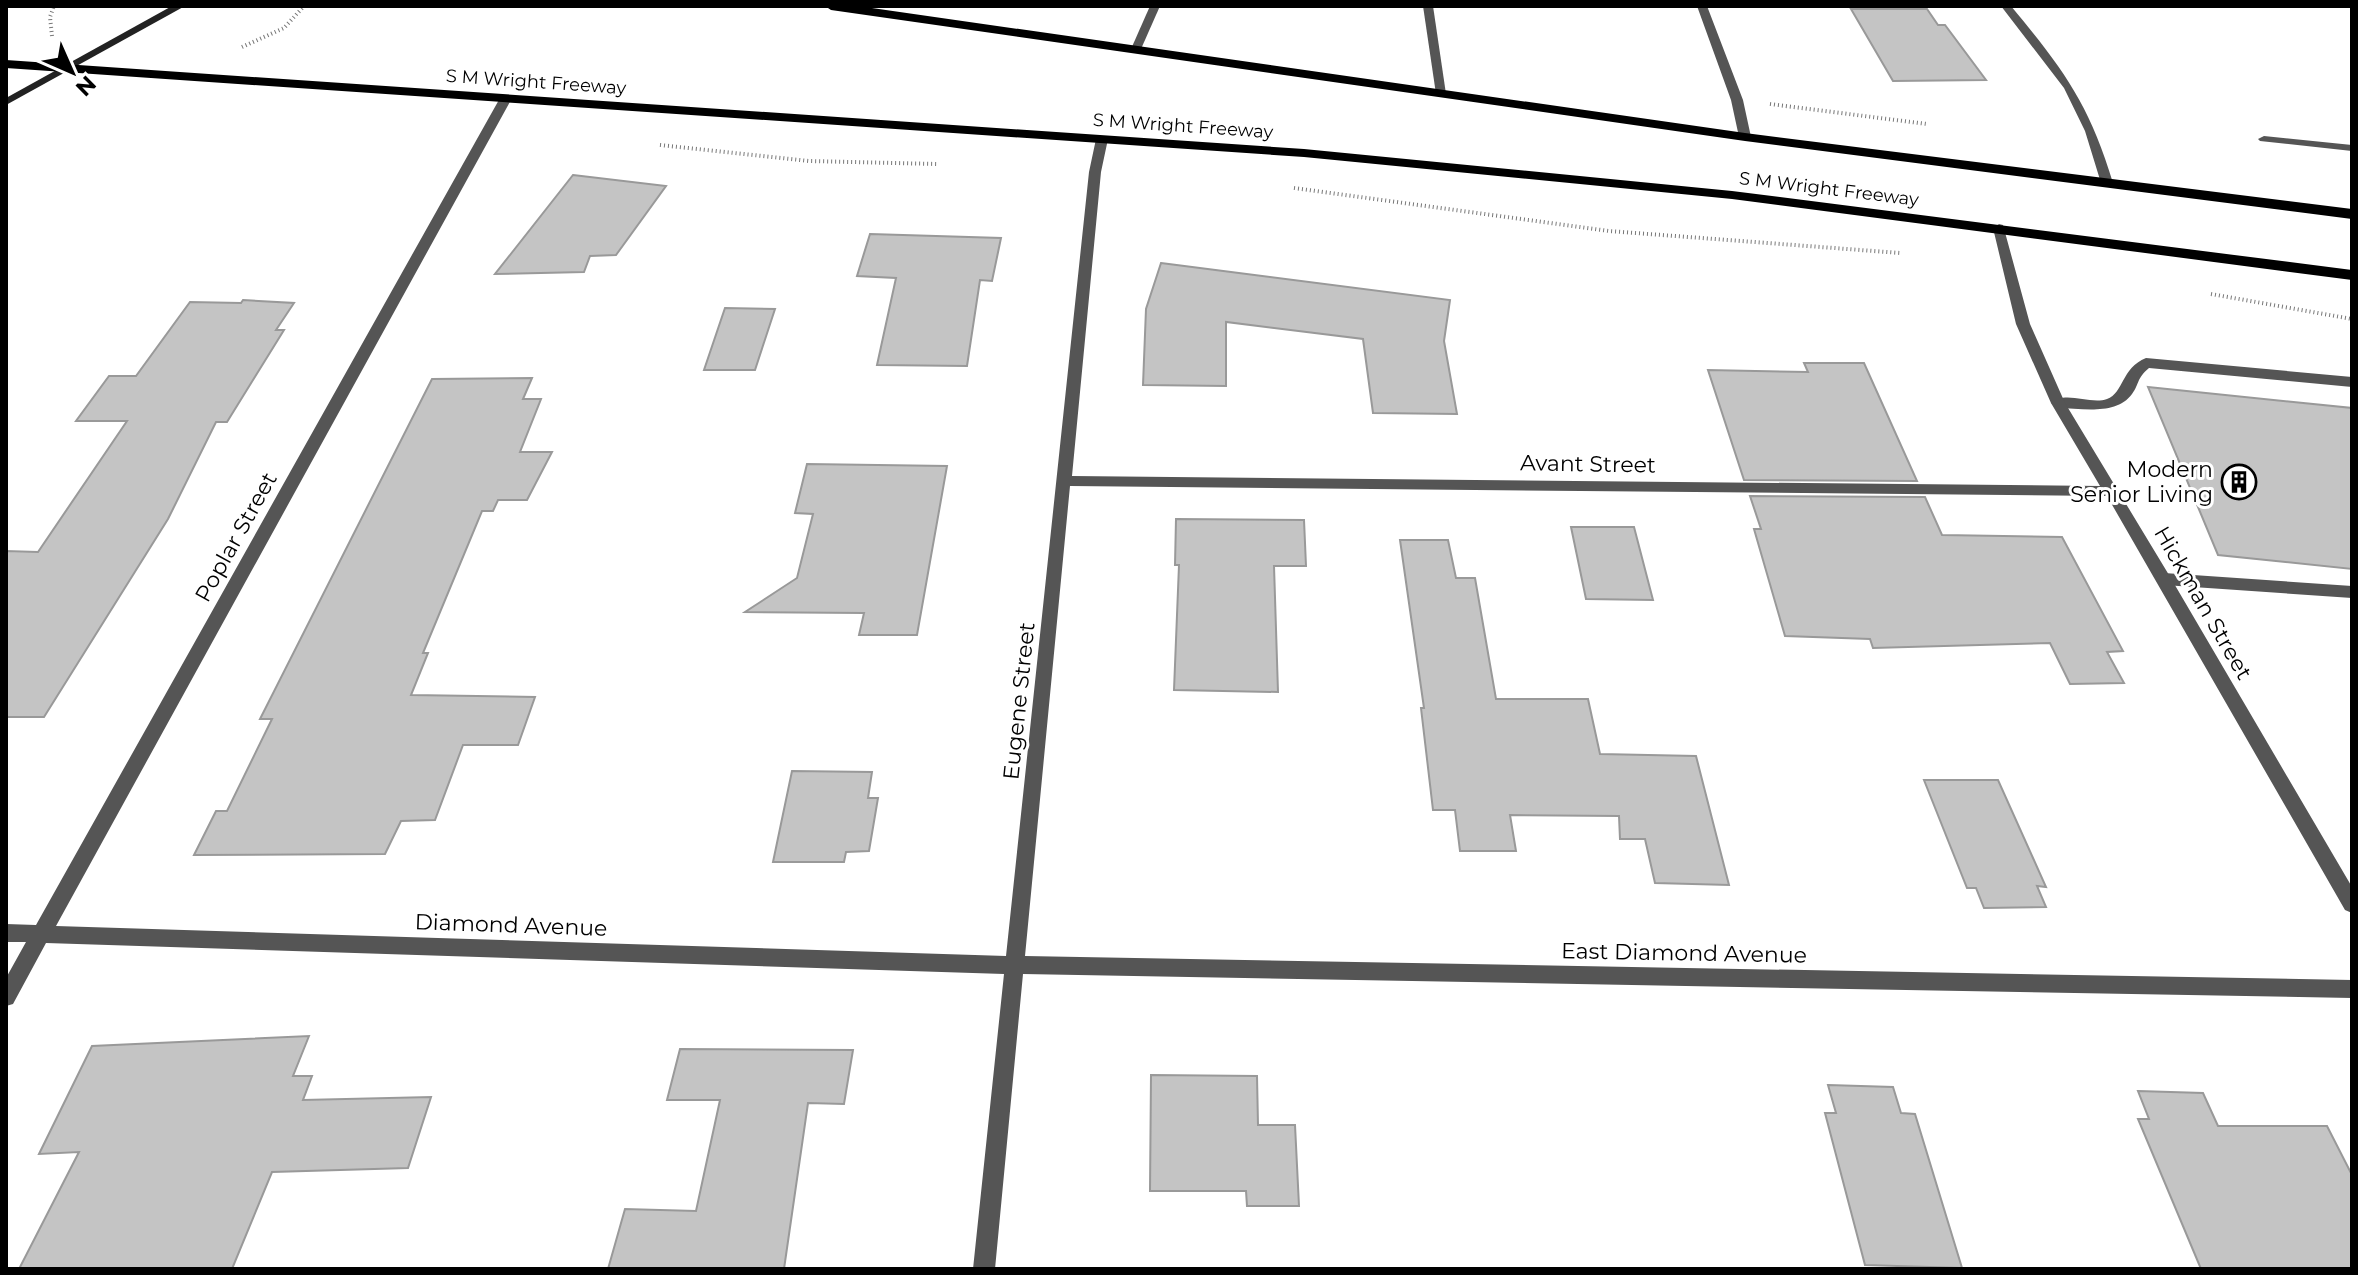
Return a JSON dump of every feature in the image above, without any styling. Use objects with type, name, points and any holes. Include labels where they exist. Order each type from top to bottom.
[{"type":"main road","name":"S M Wright Freeway","points":[[831,6],[862,7],[1745,137],[2352,214]]},
{"type":"main road","name":"S M Wright Freeway","points":[[6,64],[1102,139],[1544,176],[1732,195],[2352,275]]},
{"type":"street","points":[[6,102],[180,6]]},
{"type":"street","points":[[1136,49],[1155,6]]},
{"type":"street","points":[[1428,6],[1441,94]]},
{"type":"street","points":[[1702,6],[1737,100],[1745,137]]},
{"type":"street","points":[[2006,6],[2077,101],[2096,145],[2107,183]]},
{"type":"street","name":"Poplar Street","points":[[6,997],[506,98]]},
{"type":"street","name":"Eugene Street","points":[[984,1269],[1095,172],[1102,139]]},
{"type":"street","points":[[2264,139],[2352,148]]},
{"type":"street","name":"Hickman Street","points":[[1999,228],[2023,324],[2058,403],[2352,904]]},
{"type":"street","points":[[2058,403],[2110,404],[2126,392],[2131,376],[2146,363],[2352,382]]},
{"type":"street","name":"Avant Street","points":[[1064,481],[2112,491]]},
{"type":"street","points":[[2164,579],[2352,592]]},
{"type":"street","name":"Diamond Avenue","points":[[6,933],[1015,965]]},
{"type":"street","name":"East Diamond Avenue","points":[[1015,965],[2352,989]]},
{"type":"path","points":[[52,36],[50,17],[54,6]]},
{"type":"path","points":[[229,51],[284,28],[304,6]]},
{"type":"path","points":[[659,145],[809,161],[949,164]]},
{"type":"path","points":[[1281,187],[1609,231],[1907,254]]},
{"type":"path","points":[[2197,291],[2352,319]]},
{"type":"building","points":[[1851,9],[1927,9],[1938,25],[1945,25],[1986,80],[1893,81]]},
{"type":"building","points":[[573,175],[666,186],[616,255],[590,256],[584,272],[495,274]]},
{"type":"building","points":[[870,234],[1001,238],[992,281],[980,280],[967,366],[877,365],[896,278],[857,276]]},
{"type":"building","points":[[1161,263],[1450,300],[1444,341],[1457,414],[1373,413],[1363,339],[1226,322],[1226,386],[1143,385],[1146,309]]},
{"type":"building","points":[[243,300],[294,303],[276,330],[284,330],[227,422],[216,422],[168,519],[44,717],[6,717],[6,551],[38,552],[127,421],[76,421],[109,376],[136,376],[190,302],[241,303]]},
{"type":"building","points":[[725,308],[775,309],[755,370],[704,370]]},
{"type":"building","points":[[1804,363],[1864,363],[1917,481],[1744,480],[1708,370],[1808,372]]},
{"type":"building","points":[[532,378],[523,399],[541,399],[520,452],[552,452],[527,500],[498,500],[493,511],[482,511],[423,653],[428,653],[411,695],[535,697],[518,745],[463,745],[435,820],[401,821],[385,854],[194,855],[216,811],[227,811],[272,719],[260,719],[432,379]]},
{"type":"building","name":"Modern Senior Living","points":[[2148,387],[2352,408],[2352,569],[2218,555]]},
{"type":"building","points":[[807,464],[947,466],[917,635],[859,635],[864,613],[745,612],[797,578],[813,514],[795,513]]},
{"type":"building","points":[[1750,496],[1925,497],[1942,535],[2062,537],[2123,651],[2107,652],[2124,683],[2070,684],[2050,643],[1873,648],[1870,639],[1785,636],[1754,529],[1761,529]]},
{"type":"building","points":[[1176,519],[1304,520],[1306,566],[1274,566],[1278,692],[1174,690],[1179,565],[1175,565]]},
{"type":"building","points":[[1571,527],[1634,527],[1653,600],[1586,599]]},
{"type":"building","points":[[1400,540],[1448,540],[1456,578],[1475,578],[1496,699],[1588,699],[1600,754],[1696,756],[1729,885],[1655,883],[1645,839],[1620,839],[1619,816],[1510,815],[1516,851],[1460,851],[1455,810],[1433,810],[1421,708],[1424,708]]},
{"type":"building","points":[[792,771],[872,772],[868,798],[878,798],[869,851],[846,852],[844,862],[773,862]]},
{"type":"building","points":[[1924,780],[1998,780],[2046,887],[2037,886],[2046,907],[1984,908],[1976,888],[1967,888]]},
{"type":"building","points":[[309,1036],[293,1076],[312,1076],[303,1100],[431,1097],[408,1168],[272,1172],[232,1269],[19,1269],[79,1152],[39,1154],[92,1046]]},
{"type":"building","points":[[680,1049],[853,1050],[844,1104],[808,1103],[784,1269],[608,1269],[625,1209],[696,1211],[720,1100],[667,1100]]},
{"type":"building","points":[[1151,1075],[1257,1076],[1258,1125],[1295,1125],[1299,1206],[1247,1206],[1246,1191],[1150,1191]]},
{"type":"building","points":[[1828,1085],[1893,1087],[1901,1113],[1915,1114],[1962,1268],[1865,1265],[1825,1113],[1836,1113]]},
{"type":"building","points":[[2138,1091],[2203,1093],[2218,1126],[2327,1126],[2352,1175],[2352,1269],[2201,1269],[2138,1119],[2149,1119]]},
{"type":"place","name":"Modern Senior Living","points":[[2239,482]]}]
